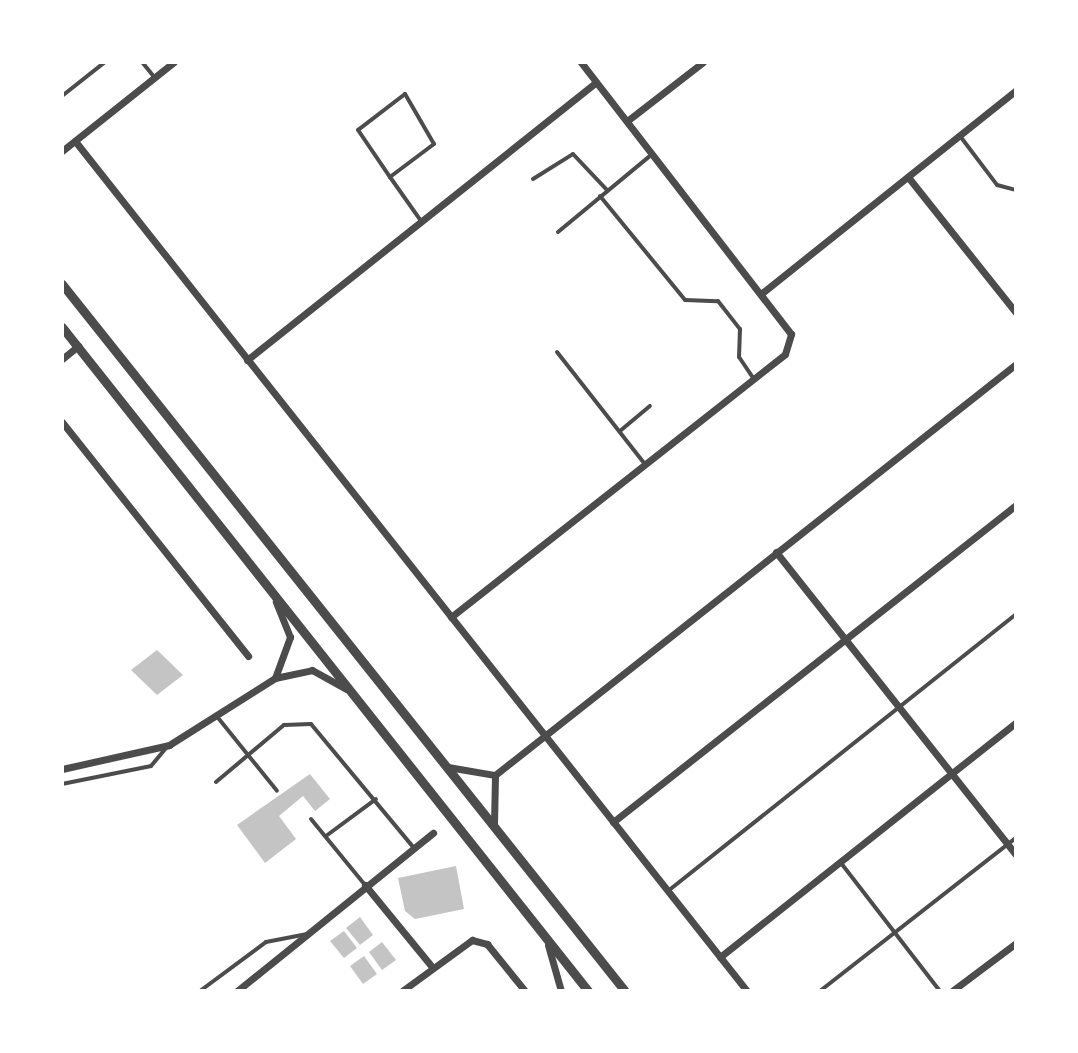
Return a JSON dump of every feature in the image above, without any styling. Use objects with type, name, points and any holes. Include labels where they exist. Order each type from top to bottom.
[{"type":"street","points":[[62,151],[174,62]]},
{"type":"street","points":[[451,617],[785,354],[791,334],[581,62]]},
{"type":"street","points":[[627,121],[703,62]]},
{"type":"street","points":[[247,360],[596,82]]},
{"type":"street","points":[[762,293],[1016,90]]},
{"type":"street","points":[[75,141],[747,991]]},
{"type":"street","points":[[908,177],[1016,313]]},
{"type":"street","points":[[62,284],[625,991]]},
{"type":"street","points":[[62,327],[588,991]]},
{"type":"street","points":[[62,359],[78,346]]},
{"type":"street","points":[[448,767],[495,775],[1016,364]]},
{"type":"street","points":[[64,427],[248,656]]},
{"type":"street","points":[[613,822],[842,636],[1016,505]]},
{"type":"street","points":[[776,552],[1016,855]]},
{"type":"street","points":[[272,593],[290,637],[275,678]]},
{"type":"street","points":[[62,769],[169,745],[219,719],[275,678],[312,670],[351,692]]},
{"type":"street","points":[[720,957],[1016,722]]},
{"type":"street","points":[[494,824],[495,775]]},
{"type":"street","points":[[237,991],[433,833]]},
{"type":"street","points":[[365,885],[432,967]]},
{"type":"street","points":[[546,939],[561,991]]},
{"type":"street","points":[[402,991],[432,967],[480,941],[525,991]]},
{"type":"street","points":[[952,991],[1016,943]]},
{"type":"lane","points":[[62,96],[105,62]]},
{"type":"lane","points":[[142,62],[155,78]]},
{"type":"lane","points":[[390,177],[434,144],[405,94],[357,126],[390,177],[421,221]]},
{"type":"lane","points":[[960,136],[997,185],[1016,190]]},
{"type":"lane","points":[[558,232],[652,153]]},
{"type":"lane","points":[[533,179],[573,154],[607,190]]},
{"type":"lane","points":[[600,196],[685,300],[718,301],[740,329],[739,357],[754,379]]},
{"type":"lane","points":[[557,352],[646,464]]},
{"type":"lane","points":[[620,431],[650,406]]},
{"type":"lane","points":[[668,891],[1016,614]]},
{"type":"lane","points":[[219,719],[277,791]]},
{"type":"lane","points":[[216,782],[284,725],[311,724],[414,847]]},
{"type":"lane","points":[[62,784],[151,766],[169,745]]},
{"type":"lane","points":[[326,836],[376,799]]},
{"type":"lane","points":[[311,819],[365,885]]},
{"type":"lane","points":[[820,991],[1016,838]]},
{"type":"lane","points":[[839,862],[940,991]]},
{"type":"lane","points":[[200,991],[266,942],[309,934]]},
{"type":"building","points":[[157,650],[183,675],[157,695],[131,670]]},
{"type":"building","points":[[310,774],[330,799],[315,811],[303,796],[279,816],[296,839],[265,863],[237,825]]},
{"type":"building","points":[[456,866],[464,909],[415,919],[405,911],[398,878]]},
{"type":"building","points":[[360,917],[373,935],[360,945],[346,928]]},
{"type":"building","points":[[344,931],[357,948],[344,958],[330,941]]},
{"type":"building","points":[[382,942],[396,960],[382,970],[369,952]]},
{"type":"building","points":[[364,956],[377,974],[363,984],[350,966]]}]
